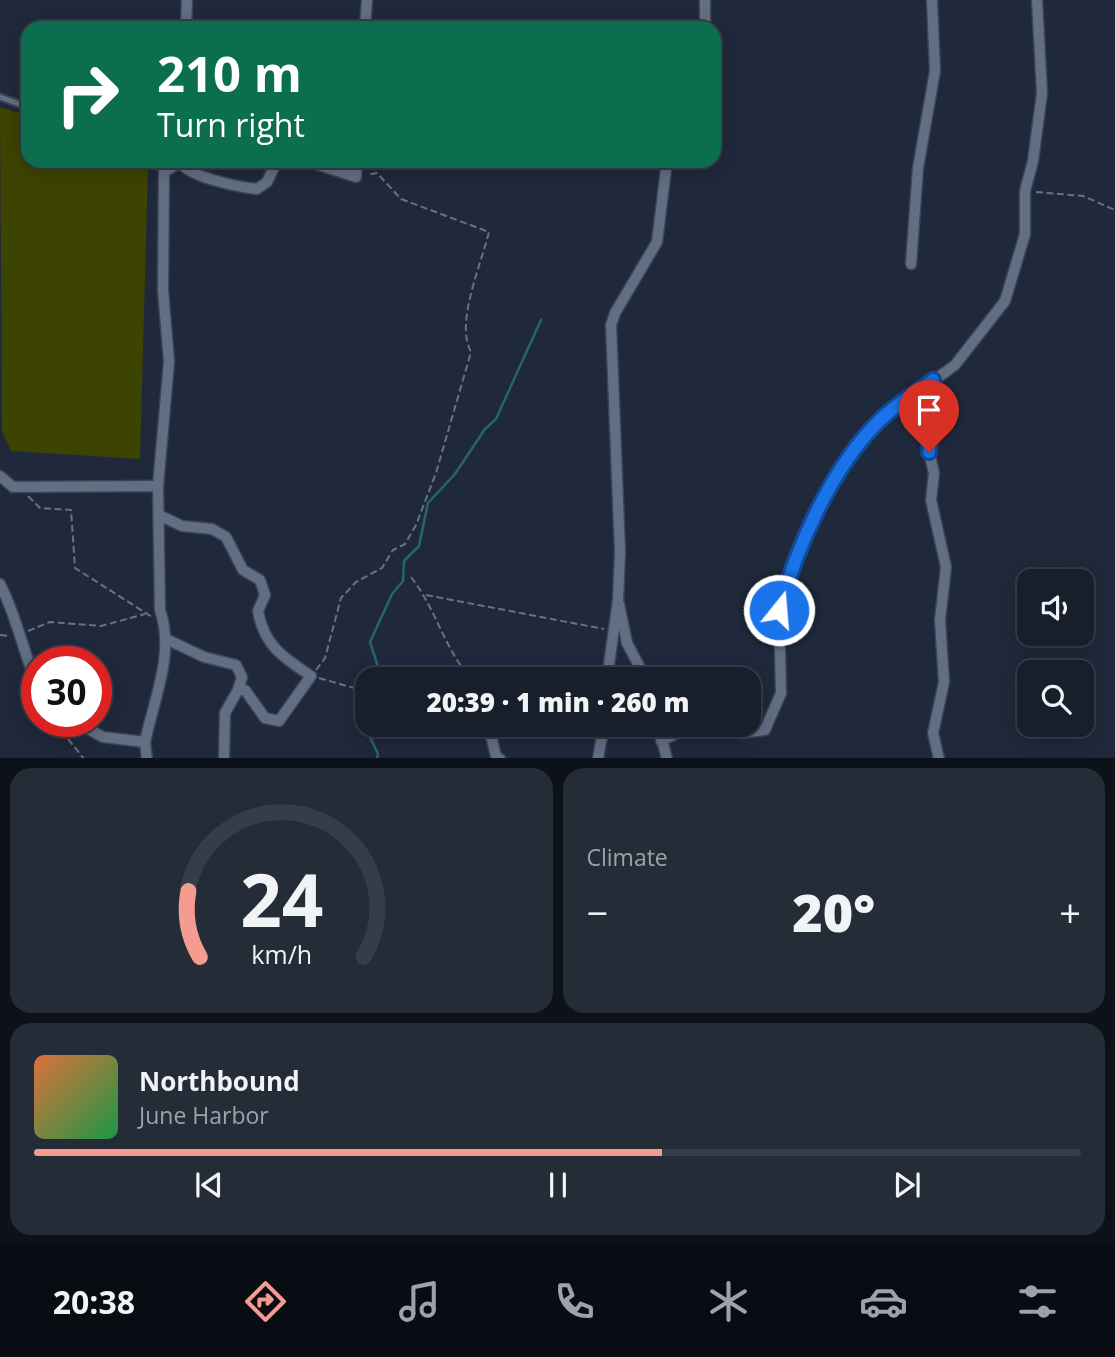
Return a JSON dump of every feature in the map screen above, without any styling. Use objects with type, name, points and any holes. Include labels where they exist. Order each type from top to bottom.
[{"type":"street","points":[[186,21],[187,0]]},
{"type":"street","points":[[365,21],[366,0]]},
{"type":"street","points":[[705,0],[705,21]]},
{"type":"street","points":[[911,264],[918,168],[935,71],[932,0]]},
{"type":"street","points":[[761,730],[765,730],[781,693],[779,610],[796,558],[835,479],[853,450],[879,421],[963,356],[1005,301],[1025,234],[1025,191],[1042,93],[1037,0]]},
{"type":"street","points":[[147,758],[145,742],[158,682],[163,671],[166,639],[160,610],[158,486],[169,362],[163,290],[164,172],[170,168]]},
{"type":"street","points":[[182,168],[257,189],[267,182],[273,168]]},
{"type":"street","points":[[328,168],[355,177],[356,168]]},
{"type":"street","points":[[640,667],[627,643],[618,600],[618,444],[610,345],[611,325],[615,313],[657,242],[666,168]]},
{"type":"street","points":[[933,380],[929,452],[934,472],[931,500],[946,567],[940,620],[944,682],[933,733],[939,758]]},
{"type":"street","points":[[0,476],[13,487],[158,486]]},
{"type":"street","points":[[159,515],[182,526],[212,529],[226,537],[243,570],[260,580],[265,595],[258,611],[270,646],[283,659],[311,676],[279,721],[265,718],[245,690],[238,690]]},
{"type":"street","points":[[0,584],[13,610],[24,646]]},
{"type":"street","points":[[608,667],[611,631],[618,600]]},
{"type":"street","points":[[166,639],[204,657],[236,665],[242,677],[225,713],[226,758]]},
{"type":"street","points":[[103,737],[145,742]]},
{"type":"street","points":[[491,737],[496,756],[500,758]]},
{"type":"street","points":[[598,758],[602,737]]},
{"type":"street","points":[[660,737],[667,758]]},
{"type":"street","points":[[661,741],[670,737]]},
{"type":"lane","points":[[0,97],[21,104]]},
{"type":"lane","points":[[160,168],[164,172]]},
{"type":"path","points":[[355,177],[377,173],[401,199],[489,232],[465,317],[464,339],[471,352],[436,473],[416,525],[405,544],[393,550],[382,568],[356,582],[341,598],[326,658],[311,676],[355,688]]},
{"type":"path","points":[[1025,191],[1083,196],[1115,210]]},
{"type":"path","points":[[20,487],[40,508],[71,510],[75,568],[165,624]]},
{"type":"path","points":[[411,577],[426,595],[454,659],[461,667]]},
{"type":"path","points":[[426,595],[611,631]]},
{"type":"path","points":[[20,634],[50,622],[101,626],[146,614]]},
{"type":"path","points":[[67,737],[84,758]]},
{"type":"green space","points":[[0,107],[21,114],[21,168],[148,168],[140,459],[11,451],[2,431]]},
{"type":"waterway","points":[[378,667],[370,642],[392,594],[403,581],[404,561],[419,546],[428,503],[455,474],[485,429],[496,419],[541,320]]},
{"type":"waterway","points":[[370,737],[377,758]]},
{"type":"route","points":[[779,610],[796,558],[835,479],[853,450],[879,421],[933,380],[929,452]]}]
